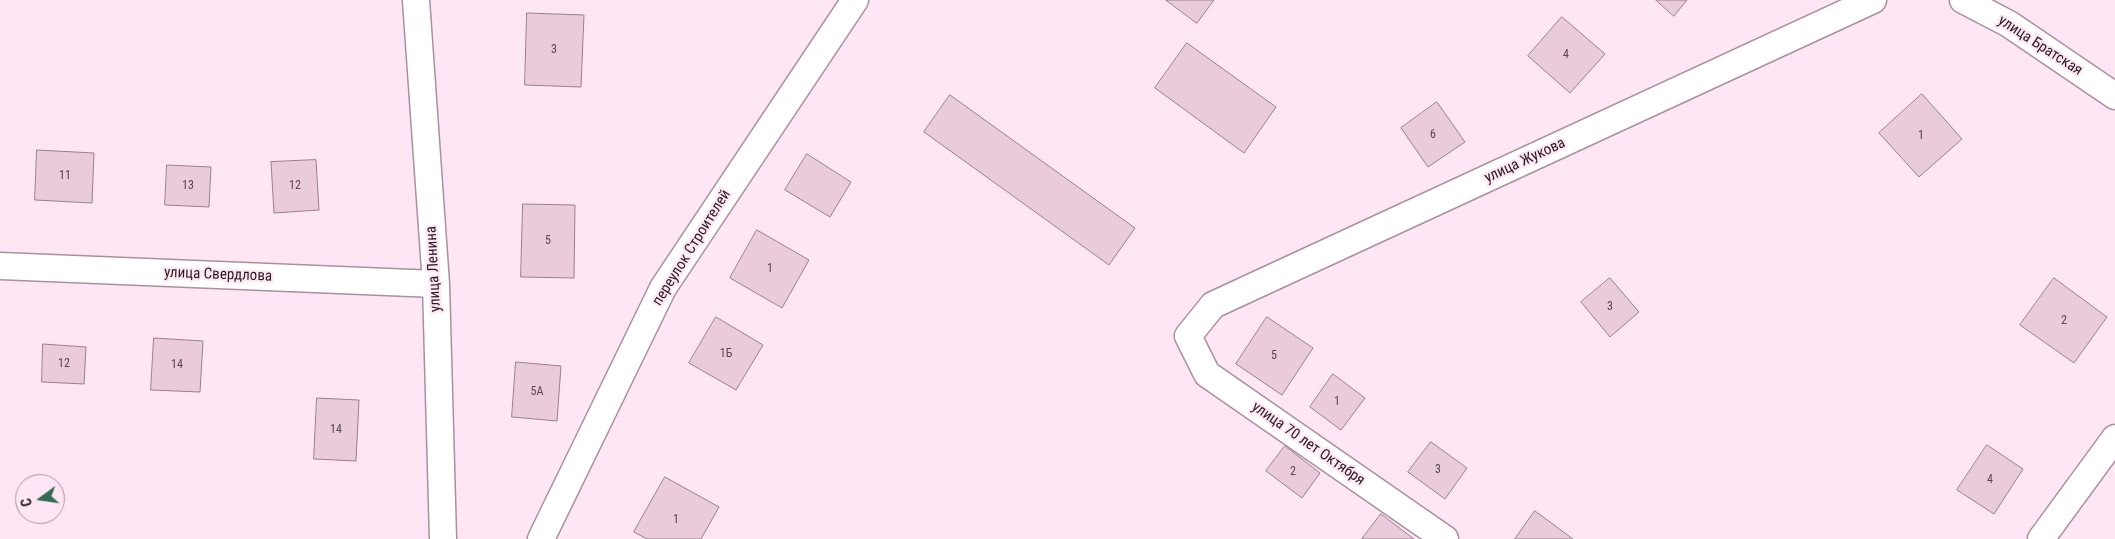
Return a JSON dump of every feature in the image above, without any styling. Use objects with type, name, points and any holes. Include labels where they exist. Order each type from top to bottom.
[{"type":"street","name":"улица Ленина","points":[[416,0],[436,284],[443,539]]},
{"type":"street","name":"переулок Строителей","points":[[541,539],[663,288],[855,0]]},
{"type":"street","name":"улица Жукова","points":[[1188,336],[1213,305],[1873,0]]},
{"type":"street","name":"улица Братская","points":[[1963,0],[2009,24],[2115,96]]},
{"type":"street","name":"улица Свердлова","points":[[0,266],[436,284]]},
{"type":"street","name":"улица 70 лет Октября","points":[[1188,336],[1207,374],[1445,539]]},
{"type":"street","points":[[2041,539],[2115,438]]},
{"type":"building","points":[[1166,0],[1214,0],[1197,23]]},
{"type":"building","points":[[1656,0],[1687,0],[1674,16]]},
{"type":"building","points":[[527,13],[584,15],[581,87],[525,85]]},
{"type":"building","points":[[1562,17],[1605,54],[1570,93],[1528,56]]},
{"type":"building","points":[[1187,43],[1276,107],[1244,153],[1155,88]]},
{"type":"building","points":[[1922,94],[1962,139],[1919,177],[1879,133]]},
{"type":"building","points":[[950,95],[1135,228],[1109,265],[924,132]]},
{"type":"building","points":[[1437,102],[1465,142],[1428,167],[1401,128]]},
{"type":"building","points":[[37,150],[94,153],[92,203],[35,200]]},
{"type":"building","points":[[807,154],[851,182],[830,217],[785,190]]},
{"type":"building","points":[[316,160],[319,210],[274,213],[271,162]]},
{"type":"building","points":[[167,165],[211,167],[209,207],[165,205]]},
{"type":"building","points":[[523,204],[575,205],[574,278],[521,277]]},
{"type":"building","points":[[757,230],[809,260],[782,308],[730,278]]},
{"type":"building","points":[[1610,278],[1639,312],[1610,337],[1581,302]]},
{"type":"building","points":[[2054,278],[2107,317],[2074,363],[2020,325]]},
{"type":"building","points":[[716,317],[763,345],[736,390],[689,363]]},
{"type":"building","points":[[1267,317],[1313,348],[1282,395],[1236,364]]},
{"type":"building","points":[[154,338],[203,341],[200,392],[151,390]]},
{"type":"building","points":[[43,344],[86,347],[84,384],[42,382]]},
{"type":"building","points":[[516,362],[561,366],[557,421],[512,417]]},
{"type":"building","points":[[1333,374],[1365,398],[1341,430],[1310,407]]},
{"type":"building","points":[[317,398],[359,400],[356,461],[314,459]]},
{"type":"building","points":[[1431,442],[1467,468],[1445,499],[1408,472]]},
{"type":"building","points":[[1987,445],[2023,469],[1994,514],[1957,490]]},
{"type":"building","points":[[1285,446],[1320,473],[1302,498],[1266,471]]},
{"type":"building","points":[[665,477],[719,507],[701,539],[647,539],[634,532]]},
{"type":"building","points":[[1535,511],[1573,539],[1515,539]]},
{"type":"building","points":[[1381,514],[1414,539],[1362,539]]}]
